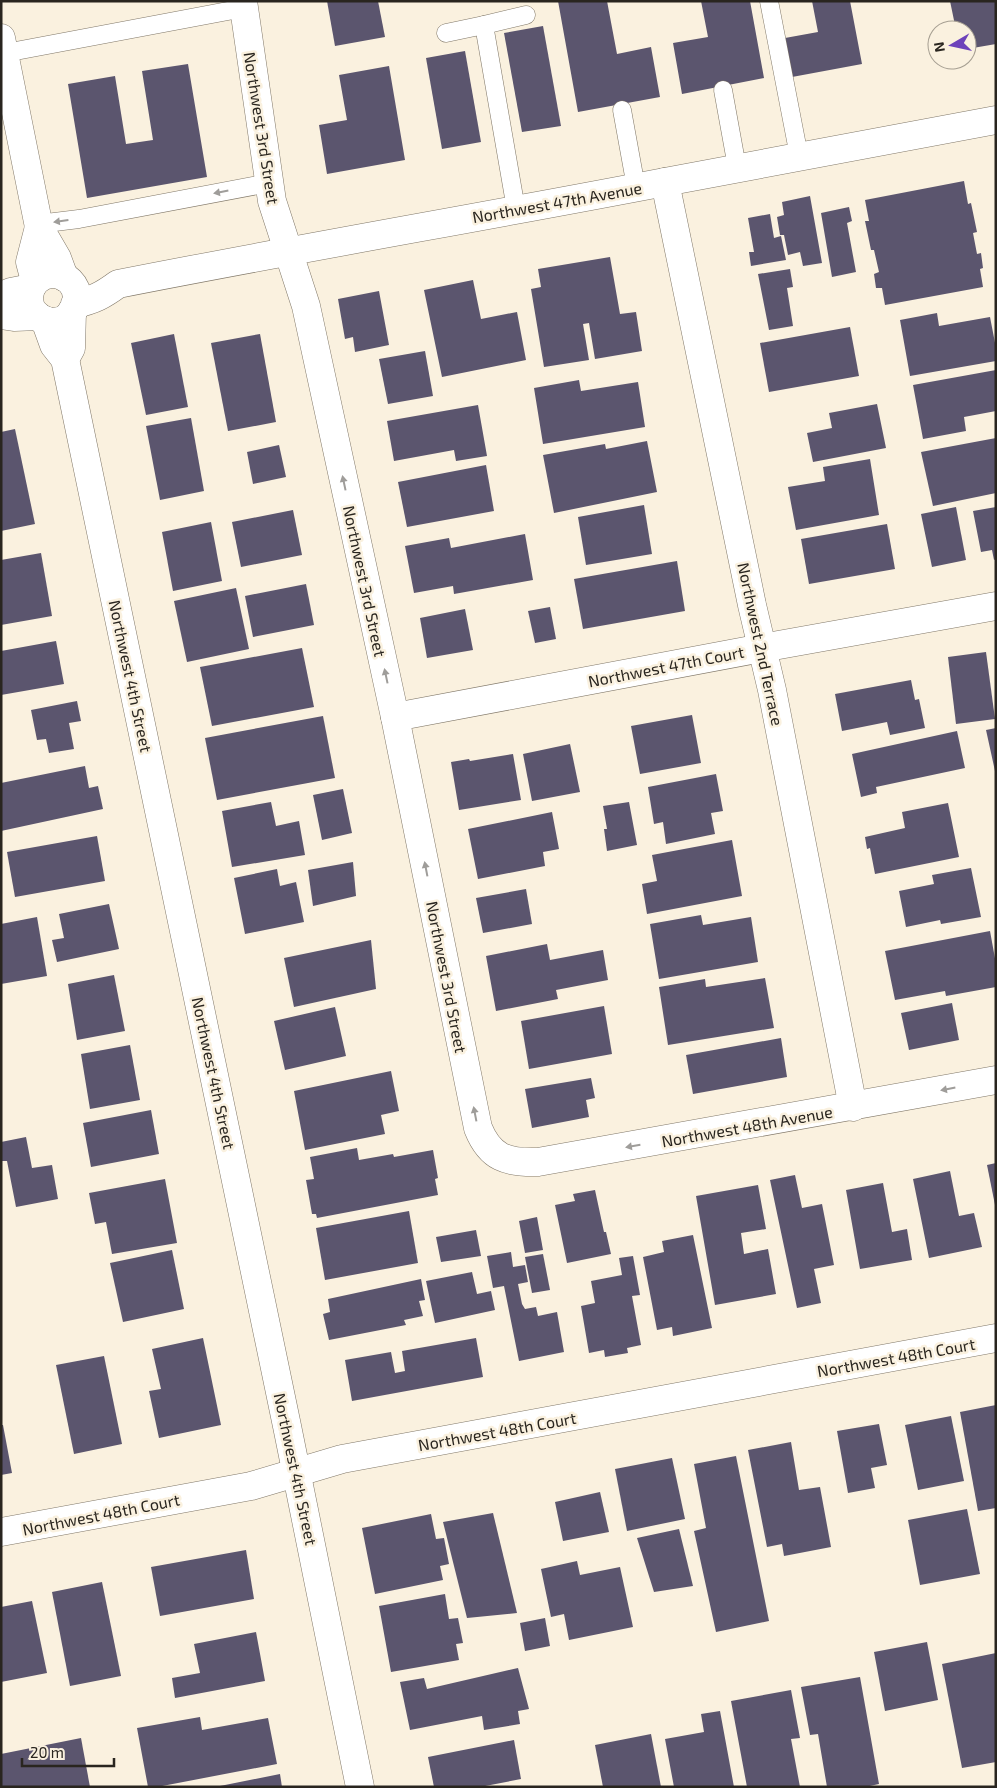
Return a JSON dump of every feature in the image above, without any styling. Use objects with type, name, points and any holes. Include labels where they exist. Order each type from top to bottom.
[{"type":"street","name":"Northwest 3rd Street","points":[[243,5],[272,201],[306,306],[395,718],[478,1128],[483,1140],[498,1156]]},
{"type":"street","name":"Northwest 4th Street","points":[[3,46],[39,226],[57,258],[70,294],[71,348],[65,359]]},
{"type":"street","name":"Northwest 47th Avenue","points":[[1,315],[41,318],[52,322],[60,320],[70,294],[89,277],[102,278],[118,284],[996,120]]},
{"type":"street","name":"Northwest 2nd Terrace","points":[[665,182],[772,690],[853,1107]]},
{"type":"street","name":"Northwest 4th Street","points":[[33,285],[30,262],[39,226]]},
{"type":"street","name":"Northwest 47th Avenue","points":[[1,296],[33,285],[48,274],[57,274],[70,294]]},
{"type":"street","points":[[33,285],[29,296],[30,304],[41,318]]},
{"type":"street","name":"Northwest 4th Street","points":[[41,318],[54,346],[65,359],[297,1473],[360,1787]]},
{"type":"street","name":"Northwest 47th Court","points":[[395,718],[762,648],[996,606]]},
{"type":"street","name":"Northwest 48th Avenue","points":[[498,1156],[510,1161],[538,1162],[996,1080]]},
{"type":"street","name":"Northwest 48th Court","points":[[1,1532],[251,1486],[342,1459],[996,1338]]},
{"type":"lane","points":[[769,1],[799,156]]},
{"type":"lane","points":[[3,46],[243,5]]},
{"type":"lane","points":[[446,33],[526,15]]},
{"type":"lane","points":[[484,25],[516,209]]},
{"type":"lane","points":[[723,90],[737,167]]},
{"type":"lane","points":[[622,110],[636,187]]},
{"type":"lane","points":[[39,226],[269,182]]},
{"type":"building","points":[[327,1],[378,1],[385,37],[335,46]]},
{"type":"building","points":[[558,1],[607,1],[617,54],[651,47],[660,97],[578,112]]},
{"type":"building","points":[[701,1],[750,1],[764,78],[682,94],[673,43],[708,37]]},
{"type":"building","points":[[812,1],[850,1],[862,64],[792,77],[785,38],[818,32]]},
{"type":"building","points":[[950,1],[996,1],[996,44],[977,47],[977,20],[954,20]]},
{"type":"building","points":[[543,26],[561,126],[522,132],[504,33]]},
{"type":"building","points":[[465,51],[481,142],[442,149],[426,58]]},
{"type":"building","points":[[188,64],[207,177],[87,198],[68,84],[115,76],[126,144],[153,140],[142,71]]},
{"type":"building","points":[[389,66],[405,160],[327,174],[319,125],[347,120],[339,75]]},
{"type":"building","points":[[964,181],[968,204],[971,203],[977,232],[973,233],[977,254],[981,253],[983,268],[980,269],[983,287],[885,305],[882,288],[876,288],[874,274],[879,272],[874,250],[871,250],[865,221],[869,221],[865,200]]},
{"type":"building","points":[[810,196],[822,263],[803,266],[800,252],[788,255],[784,235],[780,235],[777,217],[784,215],[782,202]]},
{"type":"building","points":[[849,207],[852,221],[847,223],[856,272],[832,277],[821,213]]},
{"type":"building","points":[[770,214],[774,238],[781,236],[786,260],[751,266],[749,252],[754,252],[748,218]]},
{"type":"building","points":[[610,257],[620,314],[636,312],[642,351],[595,359],[589,323],[583,324],[589,360],[544,367],[531,289],[541,287],[538,269]]},
{"type":"building","points":[[790,269],[793,287],[787,288],[793,326],[769,330],[758,274]]},
{"type":"building","points":[[473,280],[481,319],[517,312],[526,360],[442,377],[424,290]]},
{"type":"building","points":[[379,291],[389,345],[355,352],[353,337],[345,339],[338,299]]},
{"type":"building","points":[[937,313],[939,326],[990,317],[996,348],[996,361],[910,376],[900,320]]},
{"type":"building","points":[[850,327],[859,376],[769,392],[760,343]]},
{"type":"building","points":[[174,334],[188,407],[146,415],[131,343]]},
{"type":"building","points":[[260,334],[276,422],[228,431],[211,343]]},
{"type":"building","points":[[425,351],[433,396],[388,404],[379,359]]},
{"type":"building","points":[[996,370],[996,411],[964,417],[966,431],[923,439],[913,385]]},
{"type":"building","points":[[579,380],[581,391],[638,382],[645,427],[543,444],[534,388]]},
{"type":"building","points":[[877,404],[886,448],[813,462],[807,433],[832,428],[829,413]]},
{"type":"building","points":[[478,405],[487,456],[456,461],[454,450],[394,461],[387,421]]},
{"type":"building","points":[[191,418],[204,491],[160,500],[146,426]]},
{"type":"building","points":[[15,429],[35,524],[1,531],[1,432]]},
{"type":"building","points":[[996,438],[996,493],[933,506],[921,452]]},
{"type":"building","points":[[647,441],[657,492],[554,513],[543,455],[605,444],[606,449]]},
{"type":"building","points":[[279,445],[286,477],[253,484],[247,452]]},
{"type":"building","points":[[870,459],[879,515],[796,530],[788,487],[825,481],[823,467]]},
{"type":"building","points":[[486,465],[494,511],[407,527],[398,482]]},
{"type":"building","points":[[644,505],[652,554],[586,565],[578,517]]},
{"type":"building","points":[[956,507],[966,560],[932,567],[921,514]]},
{"type":"building","points":[[996,507],[996,559],[994,560],[992,550],[981,552],[973,511]]},
{"type":"building","points":[[293,510],[302,555],[241,567],[232,522]]},
{"type":"building","points":[[211,522],[222,581],[173,591],[162,532]]},
{"type":"building","points":[[887,524],[895,569],[809,584],[801,539]]},
{"type":"building","points":[[525,534],[533,580],[454,594],[453,586],[414,593],[405,546],[449,538],[451,548]]},
{"type":"building","points":[[41,553],[52,616],[1,625],[1,560]]},
{"type":"building","points":[[677,561],[685,611],[583,629],[574,579]]},
{"type":"building","points":[[306,584],[314,625],[253,637],[245,596]]},
{"type":"building","points":[[236,588],[249,649],[187,662],[174,601]]},
{"type":"building","points":[[550,607],[556,639],[535,643],[528,611]]},
{"type":"building","points":[[465,609],[473,650],[427,658],[420,618]]},
{"type":"building","points":[[56,641],[64,684],[1,695],[1,651]]},
{"type":"building","points":[[302,648],[314,707],[212,726],[200,667]]},
{"type":"building","points":[[986,652],[995,719],[956,724],[948,657]]},
{"type":"building","points":[[911,680],[915,700],[919,699],[925,728],[890,735],[887,722],[842,731],[835,694]]},
{"type":"building","points":[[77,701],[81,721],[69,723],[74,749],[49,753],[46,739],[37,740],[31,710]]},
{"type":"building","points":[[692,715],[701,763],[640,774],[631,726]]},
{"type":"building","points":[[323,716],[335,778],[217,800],[205,738]]},
{"type":"building","points":[[996,728],[996,771],[995,771],[986,730]]},
{"type":"building","points":[[957,731],[965,768],[876,787],[877,793],[861,797],[852,754]]},
{"type":"building","points":[[570,744],[580,792],[532,801],[523,754]]},
{"type":"building","points":[[513,754],[521,800],[459,810],[451,762]]},
{"type":"building","points":[[85,766],[89,788],[98,786],[103,809],[1,831],[1,783]]},
{"type":"building","points":[[716,774],[723,811],[711,813],[715,834],[666,844],[663,822],[654,824],[648,787]]},
{"type":"building","points":[[343,789],[352,833],[322,840],[313,795]]},
{"type":"building","points":[[271,802],[276,826],[299,821],[305,855],[232,867],[222,811]]},
{"type":"building","points":[[629,802],[637,845],[607,851],[604,829],[607,829],[603,806]]},
{"type":"building","points":[[948,803],[959,857],[875,874],[870,848],[867,849],[865,837],[905,828],[902,812]]},
{"type":"building","points":[[552,812],[559,849],[543,852],[545,866],[478,879],[468,829]]},
{"type":"building","points":[[97,836],[105,881],[15,897],[7,852]]},
{"type":"building","points":[[732,840],[742,896],[647,914],[642,884],[657,881],[652,855]]},
{"type":"building","points":[[353,862],[356,896],[313,906],[308,870]]},
{"type":"building","points":[[971,868],[981,917],[941,924],[940,920],[906,927],[899,891],[934,884],[932,875]]},
{"type":"building","points":[[277,869],[280,886],[296,882],[304,922],[245,934],[234,878]]},
{"type":"building","points":[[526,889],[532,924],[483,933],[476,898]]},
{"type":"building","points":[[109,904],[119,949],[57,962],[52,940],[64,938],[59,914]]},
{"type":"building","points":[[701,915],[703,925],[751,917],[758,962],[659,979],[650,924]]},
{"type":"building","points":[[37,917],[47,976],[1,984],[1,924]]},
{"type":"building","points":[[990,931],[996,964],[996,987],[946,996],[945,991],[895,1000],[885,951]]},
{"type":"building","points":[[371,940],[376,989],[294,1007],[284,958]]},
{"type":"building","points":[[547,944],[550,960],[603,950],[608,980],[556,990],[558,999],[496,1011],[486,956]]},
{"type":"building","points":[[114,975],[125,1031],[77,1040],[68,984]]},
{"type":"building","points":[[765,978],[774,1028],[668,1045],[659,987],[705,979],[706,987]]},
{"type":"building","points":[[952,1003],[959,1040],[909,1050],[901,1013]]},
{"type":"building","points":[[604,1006],[612,1054],[529,1069],[521,1021]]},
{"type":"building","points":[[335,1007],[346,1056],[285,1070],[274,1021]]},
{"type":"building","points":[[781,1038],[787,1077],[693,1094],[686,1055]]},
{"type":"building","points":[[130,1045],[140,1100],[90,1109],[81,1054]]},
{"type":"building","points":[[391,1071],[399,1111],[381,1115],[385,1134],[305,1150],[294,1091]]},
{"type":"building","points":[[591,1078],[595,1098],[586,1100],[589,1117],[532,1128],[525,1089]]},
{"type":"building","points":[[151,1110],[159,1154],[91,1167],[83,1123]]},
{"type":"building","points":[[26,1137],[32,1168],[52,1165],[58,1199],[16,1207],[7,1161],[1,1161],[1,1142]]},
{"type":"building","points":[[357,1148],[359,1160],[393,1154],[394,1157],[433,1150],[438,1178],[435,1179],[438,1195],[317,1218],[316,1214],[312,1214],[306,1180],[314,1179],[310,1157]]},
{"type":"building","points":[[996,1163],[996,1205],[995,1205],[987,1165]]},
{"type":"building","points":[[950,1171],[959,1216],[974,1213],[982,1247],[929,1258],[913,1179]]},
{"type":"building","points":[[795,1175],[802,1208],[822,1204],[834,1265],[814,1269],[821,1303],[797,1308],[770,1180]]},
{"type":"building","points":[[165,1179],[177,1243],[112,1254],[106,1222],[95,1224],[89,1193]]},
{"type":"building","points":[[883,1183],[892,1232],[907,1229],[912,1260],[860,1269],[846,1190]]},
{"type":"building","points":[[758,1185],[766,1229],[741,1233],[744,1254],[768,1249],[776,1294],[715,1305],[696,1196]]},
{"type":"building","points":[[595,1190],[611,1254],[567,1263],[555,1205],[575,1201],[573,1194]]},
{"type":"building","points":[[409,1211],[418,1263],[325,1280],[316,1228]]},
{"type":"building","points":[[537,1217],[543,1250],[525,1253],[519,1221]]},
{"type":"building","points":[[476,1230],[481,1256],[441,1262],[436,1237]]},
{"type":"building","points":[[693,1235],[712,1328],[673,1336],[672,1327],[657,1330],[643,1257],[664,1252],[662,1241]]},
{"type":"building","points":[[172,1250],[184,1309],[123,1322],[110,1263]]},
{"type":"building","points":[[511,1252],[513,1267],[525,1265],[528,1282],[518,1284],[522,1304],[525,1309],[536,1307],[538,1316],[557,1312],[564,1352],[519,1361],[504,1286],[493,1288],[487,1256]]},
{"type":"building","points":[[543,1254],[550,1290],[532,1293],[525,1257]]},
{"type":"building","points":[[633,1256],[640,1295],[632,1296],[641,1345],[627,1348],[628,1353],[605,1357],[604,1350],[589,1353],[581,1306],[595,1303],[591,1281],[622,1275],[619,1258]]},
{"type":"building","points":[[472,1272],[477,1294],[491,1291],[495,1310],[435,1323],[426,1281]]},
{"type":"building","points":[[421,1279],[425,1300],[419,1301],[423,1316],[404,1320],[406,1325],[329,1340],[323,1314],[330,1312],[328,1299]]},
{"type":"building","points":[[203,1338],[221,1425],[159,1438],[149,1391],[161,1389],[152,1349]]},
{"type":"building","points":[[476,1338],[483,1377],[352,1401],[345,1360],[391,1352],[395,1373],[405,1371],[402,1351]]},
{"type":"building","points":[[104,1356],[122,1444],[74,1454],[56,1365]]},
{"type":"building","points":[[996,1405],[996,1508],[978,1511],[960,1412]]},
{"type":"building","points":[[951,1416],[964,1481],[918,1490],[905,1425]]},
{"type":"building","points":[[879,1424],[887,1465],[871,1468],[875,1488],[848,1493],[837,1431]]},
{"type":"building","points":[[1,1425],[3,1425],[12,1473],[1,1475]]},
{"type":"building","points":[[791,1442],[799,1490],[820,1487],[831,1547],[784,1556],[782,1544],[767,1547],[748,1450]]},
{"type":"building","points":[[736,1456],[769,1621],[716,1632],[694,1531],[706,1528],[694,1464]]},
{"type":"building","points":[[672,1458],[685,1519],[627,1531],[615,1469]]},
{"type":"building","points":[[600,1492],[609,1532],[563,1541],[555,1502]]},
{"type":"building","points":[[967,1509],[980,1574],[920,1585],[908,1520]]},
{"type":"building","points":[[493,1513],[517,1613],[467,1618],[443,1522]]},
{"type":"building","points":[[431,1514],[436,1539],[444,1538],[449,1564],[440,1566],[443,1580],[375,1594],[362,1528]]},
{"type":"building","points":[[679,1529],[693,1586],[654,1592],[637,1538]]},
{"type":"building","points":[[246,1550],[254,1599],[160,1616],[151,1567]]},
{"type":"building","points":[[577,1561],[580,1575],[620,1567],[633,1627],[569,1640],[564,1614],[551,1617],[541,1569]]},
{"type":"building","points":[[102,1582],[121,1676],[70,1686],[52,1592]]},
{"type":"building","points":[[445,1594],[449,1619],[458,1618],[463,1643],[456,1644],[459,1660],[391,1672],[379,1606]]},
{"type":"building","points":[[32,1601],[47,1673],[1,1682],[1,1607]]},
{"type":"building","points":[[545,1618],[550,1646],[525,1651],[520,1623]]},
{"type":"building","points":[[256,1632],[265,1681],[175,1698],[172,1678],[200,1673],[194,1644]]},
{"type":"building","points":[[927,1642],[938,1700],[885,1711],[874,1652]]},
{"type":"building","points":[[996,1653],[996,1762],[962,1768],[942,1664]]},
{"type":"building","points":[[518,1668],[529,1709],[518,1711],[520,1724],[484,1730],[482,1716],[410,1730],[400,1682],[424,1678],[427,1689]]},
{"type":"building","points":[[860,1677],[879,1784],[865,1787],[827,1787],[818,1734],[810,1735],[801,1687]]},
{"type":"building","points":[[791,1690],[800,1738],[791,1739],[800,1787],[747,1787],[731,1701]]},
{"type":"building","points":[[720,1711],[734,1787],[674,1787],[665,1739],[704,1732],[701,1714]]},
{"type":"building","points":[[200,1717],[202,1730],[268,1718],[277,1764],[157,1787],[148,1787],[137,1728]]},
{"type":"building","points":[[651,1734],[661,1787],[603,1787],[595,1745]]},
{"type":"building","points":[[81,1738],[90,1787],[1,1787],[1,1754]]},
{"type":"building","points":[[514,1740],[521,1779],[480,1787],[434,1787],[428,1757]]},
{"type":"building","points":[[280,1774],[282,1787],[220,1786]]}]
